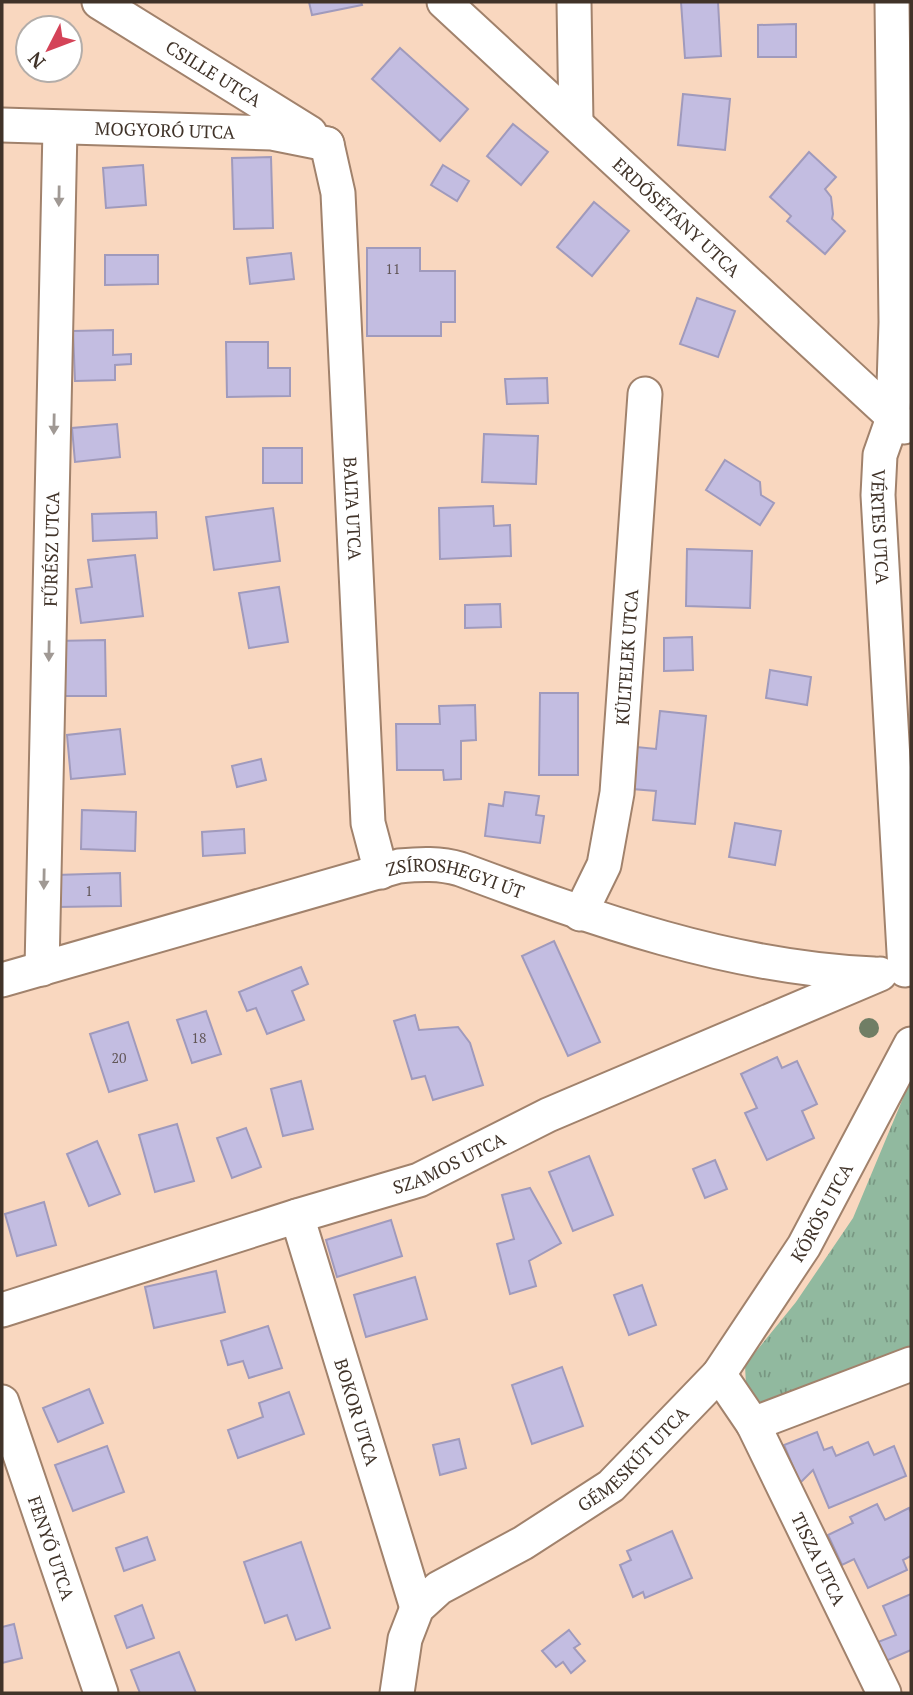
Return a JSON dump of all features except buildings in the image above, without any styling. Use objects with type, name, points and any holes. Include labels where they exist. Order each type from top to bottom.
[{"type":"street","name":"CSILLE UTCA","points":[[99,2],[327,144]]},
{"type":"street","name":"ERDŐSÉTÁNY UTCA","points":[[444,2],[902,425]]},
{"type":"street","points":[[574,2],[576,123]]},
{"type":"street","name":"VÉRTES UTCA","points":[[892,2],[896,322],[902,425],[880,455],[878,495],[899,971]]},
{"type":"street","name":"MOGYORÓ UTCA","points":[[2,125],[272,133],[327,144]]},
{"type":"street","name":"FŰRÉSZ UTCA","points":[[42,969],[60,128]]},
{"type":"street","name":"BALTA UTCA","points":[[327,144],[338,193],[368,824],[381,872]]},
{"type":"street","name":"KÜLTELEK UTCA","points":[[580,914],[604,865],[617,793],[645,394]]},
{"type":"street","name":"ZSÍROSHEGYI ÚT","points":[[2,980],[399,866],[417,864],[450,866],[580,914],[740,957],[794,966],[899,971]]},
{"type":"street","name":"SZAMOS UTCA","points":[[2,1310],[419,1180],[548,1115],[899,971]]},
{"type":"street","name":"KŐRÖS UTCA","points":[[719,1374],[804,1246],[911,1044]]},
{"type":"street","name":"BOKOR UTCA","points":[[297,1216],[417,1608]]},
{"type":"street","points":[[719,1374],[753,1424],[911,1364]]},
{"type":"street","name":"GÉMESKÚT UTCA","points":[[397,1693],[405,1639],[417,1608],[439,1588],[523,1543],[611,1486],[719,1374]]},
{"type":"street","name":"FENYŐ UTCA","points":[[2,1402],[101,1693]]},
{"type":"street","name":"TISZA UTCA","points":[[753,1424],[884,1693]]},
{"type":"green space","points":[[911,1079],[911,1347],[765,1407],[746,1386],[745,1365],[796,1302],[853,1218]]}]
